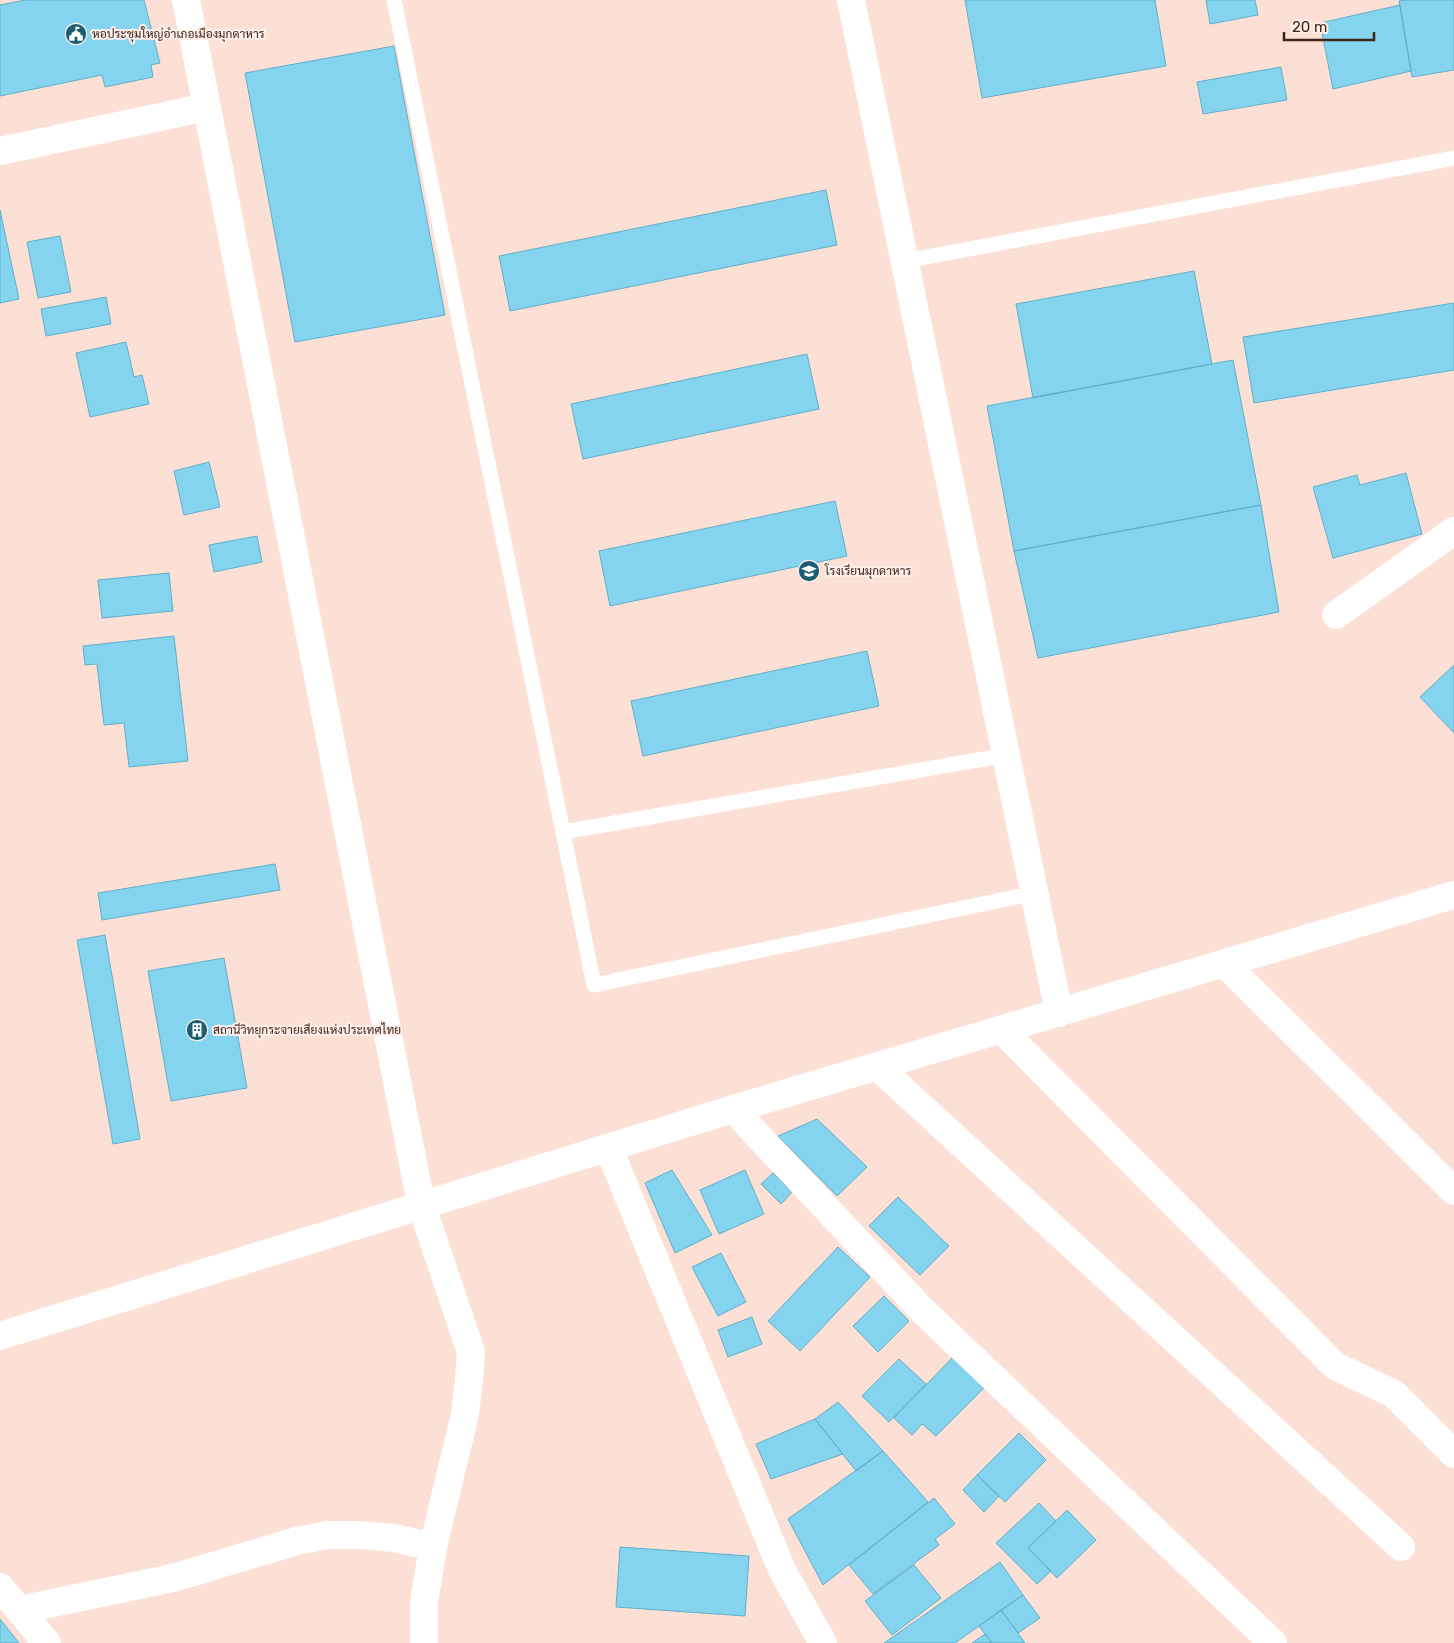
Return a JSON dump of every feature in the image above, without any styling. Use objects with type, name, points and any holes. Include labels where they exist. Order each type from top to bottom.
[{"type":"street","points":[[186,0],[421,1204],[471,1352],[465,1414],[432,1547],[424,1602],[424,1643]]},
{"type":"street","points":[[851,0],[1059,1013]]},
{"type":"street","points":[[0,152],[207,108]]},
{"type":"street","points":[[1336,615],[1454,531]]},
{"type":"street","points":[[0,1336],[421,1204],[733,1109],[1454,895]]},
{"type":"street","points":[[1224,964],[1454,1192]]},
{"type":"street","points":[[1002,1030],[1335,1366],[1394,1394],[1454,1454]]},
{"type":"street","points":[[878,1067],[1401,1547]]},
{"type":"street","points":[[733,1109],[923,1310],[1273,1643]]},
{"type":"street","points":[[609,1148],[782,1570],[823,1643]]},
{"type":"street","points":[[19,1610],[172,1578],[297,1542],[328,1536],[359,1535],[394,1538],[432,1547]]},
{"type":"street","points":[[0,1587],[46,1643]]},
{"type":"lane","points":[[394,0],[594,985],[1035,893]]},
{"type":"lane","points":[[905,261],[1454,158]]},
{"type":"lane","points":[[562,832],[1007,755]]},
{"type":"building","name":"หอประชุมใหญ่อำเภอเมืองมุกดาหาร","points":[[25,0],[144,0],[160,63],[151,65],[153,77],[105,87],[102,75],[0,96],[0,5]]},
{"type":"building","points":[[965,0],[1155,0],[1166,66],[982,98]]},
{"type":"building","points":[[1206,0],[1255,0],[1258,15],[1210,24]]},
{"type":"building","points":[[1454,0],[1454,70],[1412,77],[1399,1]]},
{"type":"building","points":[[1400,5],[1411,71],[1333,89],[1320,23]]},
{"type":"building","points":[[394,46],[445,315],[295,342],[245,73]]},
{"type":"building","points":[[1281,67],[1287,100],[1203,114],[1197,82]]},
{"type":"building","points":[[826,190],[837,245],[510,311],[499,256]]},
{"type":"building","points":[[0,210],[19,299],[0,303]]},
{"type":"building","points":[[60,236],[71,292],[38,298],[27,242]]},
{"type":"building","points":[[1194,271],[1212,364],[1033,398],[1016,304]]},
{"type":"building","points":[[106,297],[111,324],[46,336],[41,309]]},
{"type":"building","points":[[1454,303],[1454,370],[1254,403],[1243,337]]},
{"type":"building","points":[[126,342],[134,377],[142,375],[149,404],[90,417],[76,353]]},
{"type":"building","points":[[807,354],[819,409],[583,459],[571,404]]},
{"type":"building","points":[[1233,360],[1261,505],[1014,551],[987,406]]},
{"type":"building","points":[[209,462],[220,507],[184,515],[174,471]]},
{"type":"building","points":[[1406,473],[1422,534],[1333,558],[1313,487],[1357,475],[1360,485]]},
{"type":"building","points":[[835,501],[847,556],[610,606],[599,551]]},
{"type":"building","points":[[1261,505],[1279,612],[1038,658],[1014,551]]},
{"type":"building","points":[[257,536],[262,562],[214,572],[209,545]]},
{"type":"building","points":[[169,573],[173,611],[102,618],[98,580]]},
{"type":"building","points":[[174,636],[188,761],[129,767],[124,723],[104,725],[97,664],[85,665],[83,646]]},
{"type":"building","points":[[867,651],[879,706],[643,756],[631,701]]},
{"type":"building","points":[[1454,665],[1454,733],[1420,697]]},
{"type":"building","points":[[275,864],[280,890],[102,920],[98,893]]},
{"type":"building","points":[[105,935],[140,1139],[113,1144],[77,940]]},
{"type":"building","name":"สถานีวิทยุกระจายเสียงแห่งประเทศไทย","points":[[224,958],[247,1088],[171,1101],[148,971]]},
{"type":"building","points":[[817,1119],[867,1167],[837,1196],[778,1136]]},
{"type":"building","points":[[672,1170],[712,1235],[675,1253],[645,1183]]},
{"type":"building","points":[[745,1170],[764,1214],[719,1234],[700,1190]]},
{"type":"building","points":[[773,1173],[792,1192],[781,1204],[761,1184]]},
{"type":"building","points":[[898,1197],[949,1246],[920,1275],[869,1226]]},
{"type":"building","points":[[838,1247],[870,1277],[800,1351],[768,1321]]},
{"type":"building","points":[[721,1253],[746,1302],[718,1316],[692,1267]]},
{"type":"building","points":[[884,1296],[909,1321],[878,1352],[853,1326]]},
{"type":"building","points":[[752,1317],[762,1344],[728,1357],[718,1330]]},
{"type":"building","points":[[954,1356],[986,1386],[936,1436],[922,1424],[912,1435],[894,1418]]},
{"type":"building","points":[[899,1359],[926,1384],[889,1422],[862,1396]]},
{"type":"building","points":[[838,1402],[883,1451],[856,1471],[815,1419]]},
{"type":"building","points":[[815,1419],[843,1454],[771,1479],[756,1444]]},
{"type":"building","points":[[1019,1433],[1046,1460],[1005,1502],[977,1475]]},
{"type":"building","points":[[883,1451],[928,1502],[823,1585],[788,1519]]},
{"type":"building","points":[[977,1475],[999,1496],[984,1512],[963,1490]]},
{"type":"building","points":[[934,1498],[955,1524],[935,1539],[939,1545],[873,1594],[849,1565]]},
{"type":"building","points":[[1039,1503],[1056,1521],[1028,1548],[1051,1571],[1037,1584],[996,1543]]},
{"type":"building","points":[[1067,1510],[1096,1540],[1057,1578],[1028,1548]]},
{"type":"building","points":[[620,1547],[749,1556],[745,1616],[616,1607]]},
{"type":"building","points":[[1000,1562],[1023,1595],[955,1643],[884,1643]]},
{"type":"building","points":[[914,1565],[941,1598],[892,1635],[865,1601]]},
{"type":"building","points":[[1023,1595],[1040,1618],[1018,1633],[1001,1610]]},
{"type":"building","points":[[1001,1610],[1025,1643],[992,1643],[979,1626]]},
{"type":"building","points":[[0,1619],[19,1643],[0,1643]]},
{"type":"building","points":[[985,1634],[992,1643],[972,1643]]},
{"type":"place","name":"หอประชุมใหญ่อำเภอเมืองมุกดาหาร","points":[[76,34]]},
{"type":"place","name":"โรงเรียนมุกดาหาร","points":[[809,571]]},
{"type":"place","name":"สถานีวิทยุกระจายเสียงแห่งประเทศไทย","points":[[197,1030]]}]
